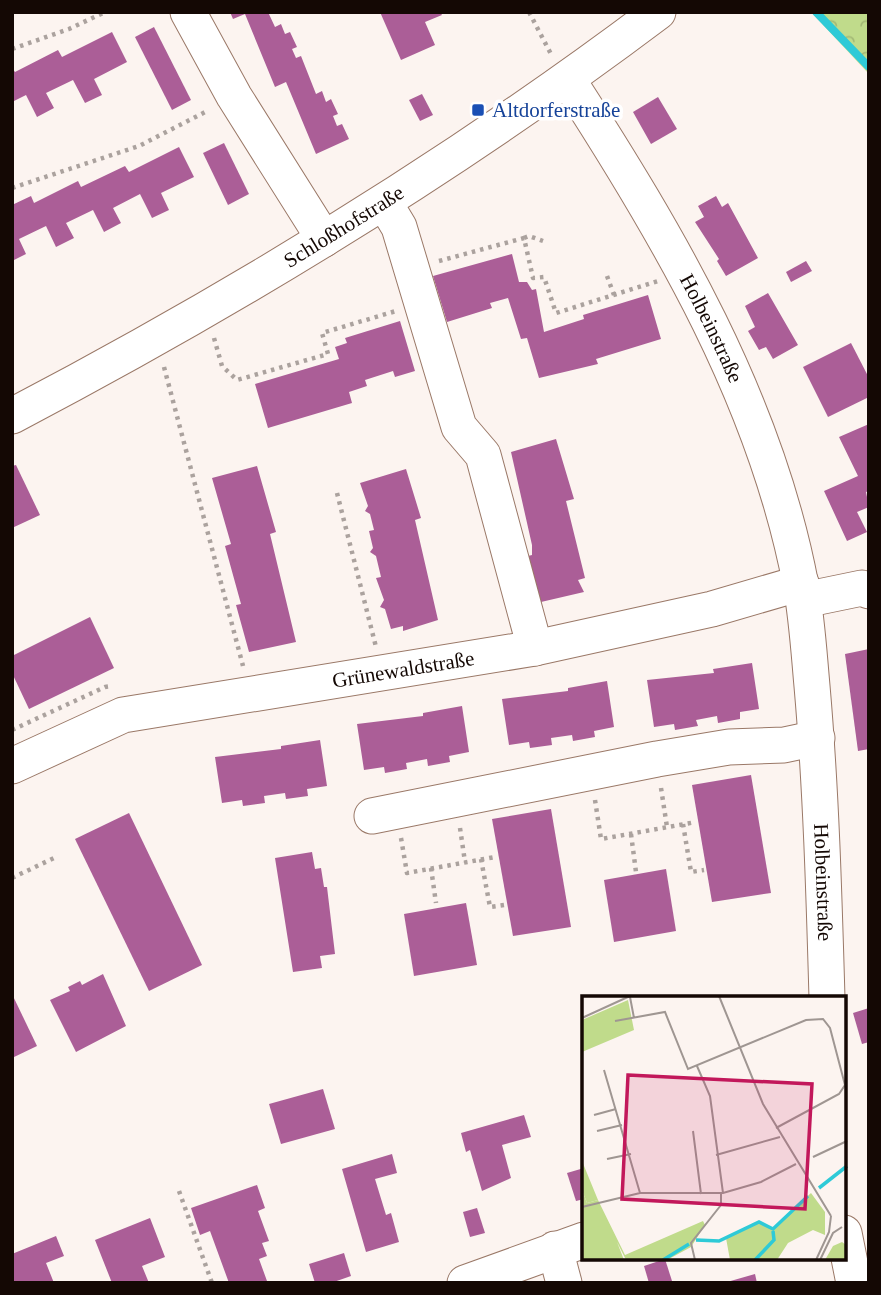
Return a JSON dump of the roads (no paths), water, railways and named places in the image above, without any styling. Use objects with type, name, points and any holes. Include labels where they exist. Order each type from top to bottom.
[{"type":"street","points":[[188,12],[234,96],[324,239]]},
{"type":"street","name":"Schloßhofstraße","points":[[12,416],[206,309],[384,202],[568,80],[657,12]]},
{"type":"street","name":"Holbeinstraße","points":[[568,80],[685,272],[745,398],[765,454],[802,592],[817,738],[827,996]]},
{"type":"street","points":[[384,202],[399,227],[459,427],[483,455],[535,648]]},
{"type":"street","points":[[802,592],[862,588],[869,591]]},
{"type":"street","name":"Grünewaldstraße","points":[[12,766],[123,715],[535,648],[802,592]]},
{"type":"street","points":[[384,813],[657,759],[729,747],[784,745],[817,738]]},
{"type":"street","points":[[846,1243],[854,1283]]},
{"type":"street","points":[[465,1283],[569,1245],[564,1283]]},
{"type":"waterway","points":[[816,12],[869,67]]},
{"type":"place","name":"Altdorferstraße","points":[[478,110]]}]
